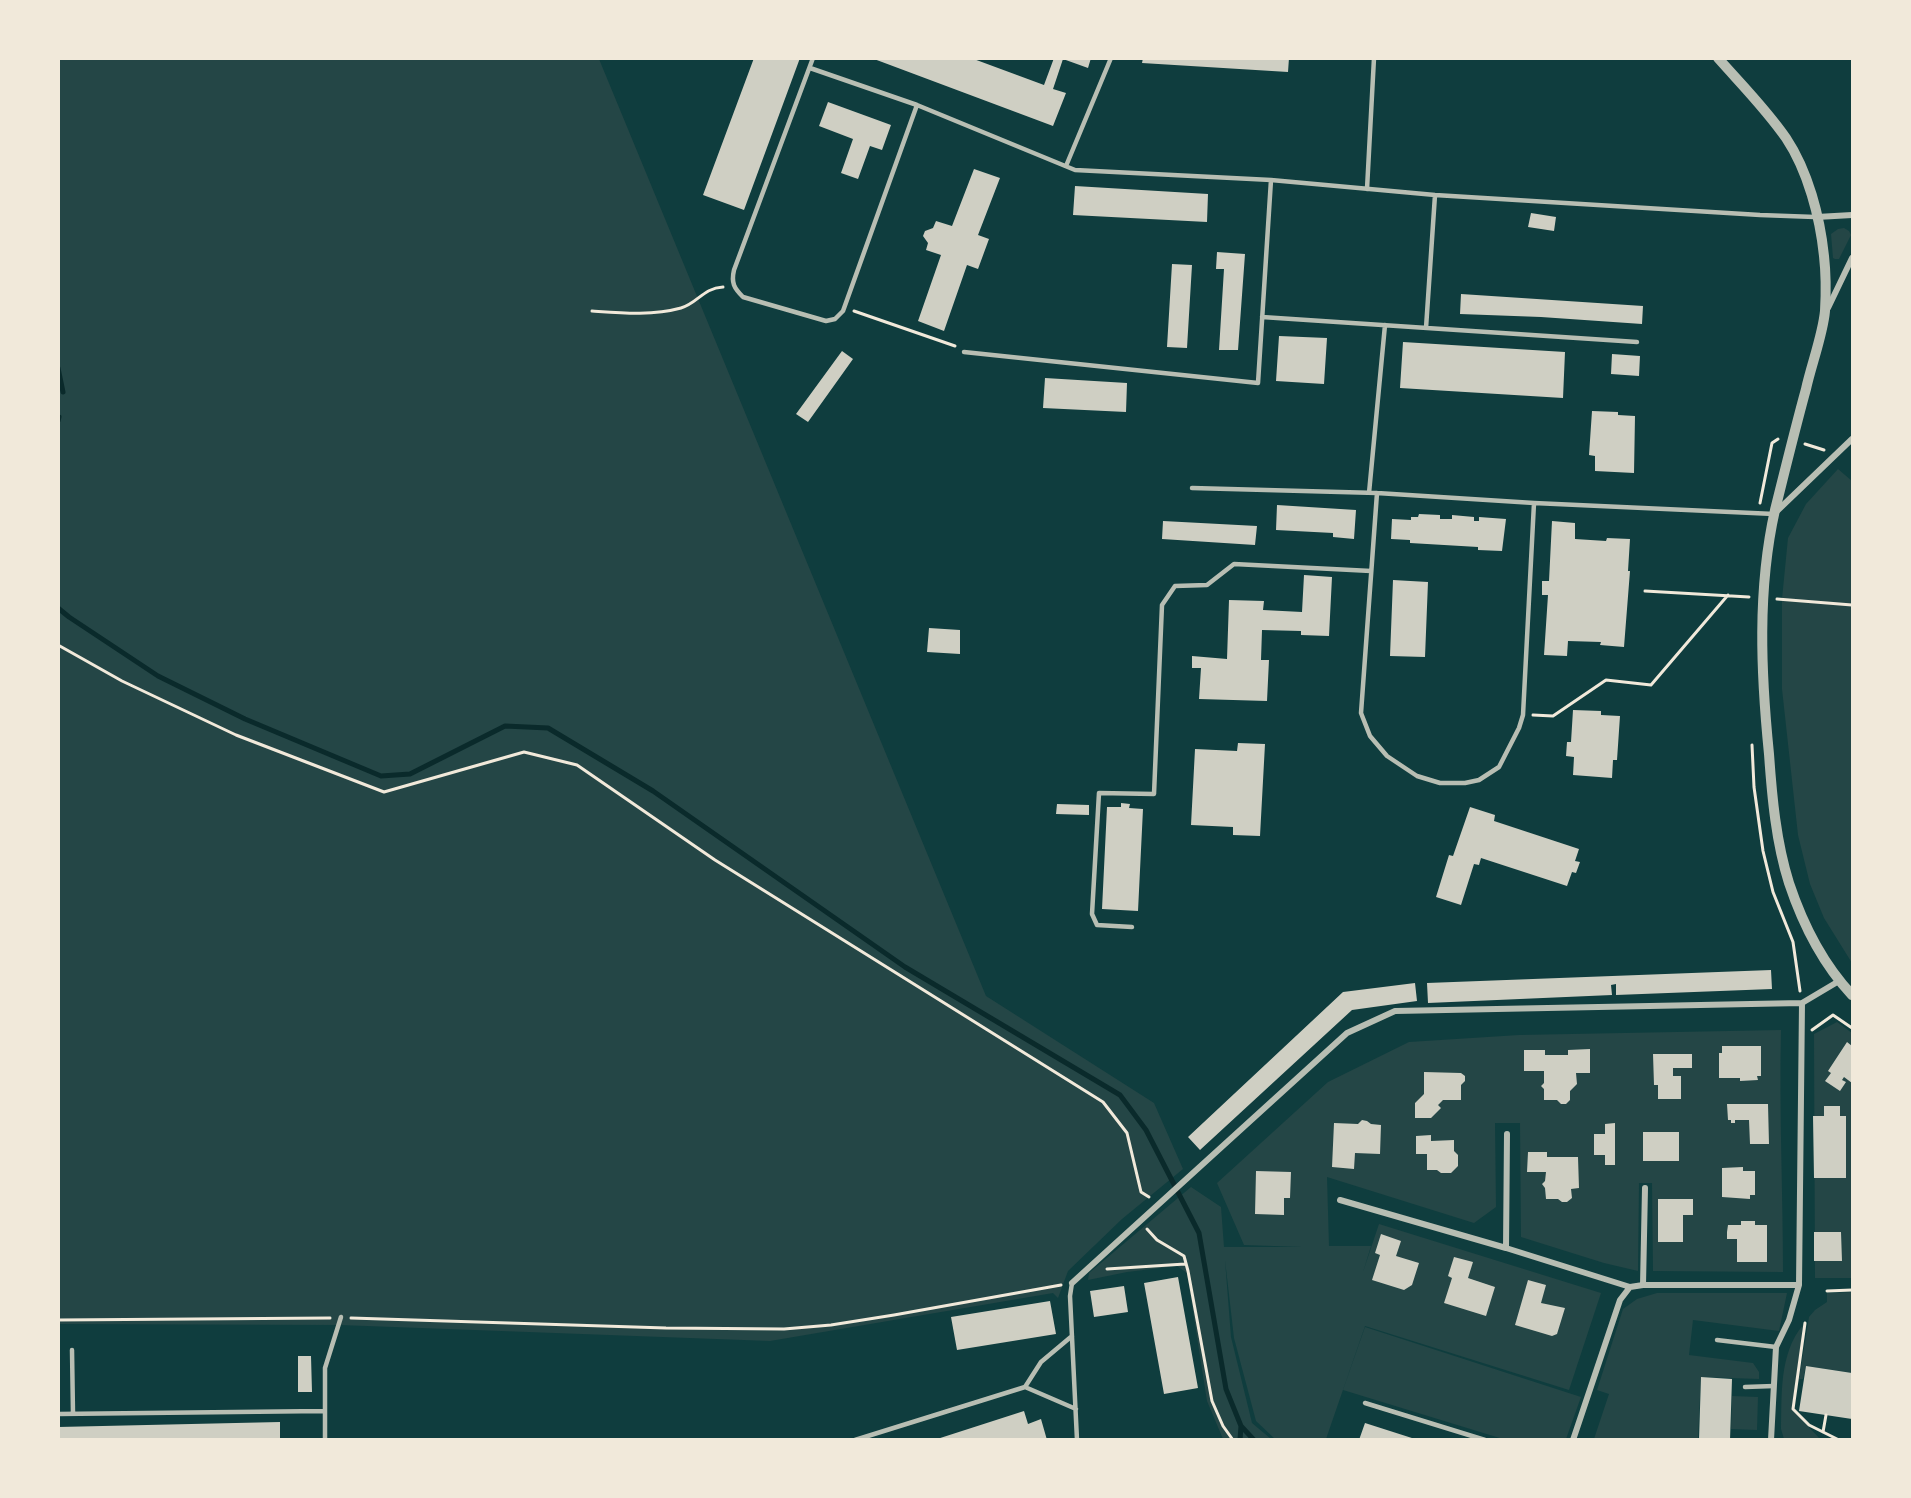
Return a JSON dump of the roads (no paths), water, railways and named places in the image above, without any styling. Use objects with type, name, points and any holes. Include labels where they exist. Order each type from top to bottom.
[{"type":"street","points":[[1718,58],[1759,103],[1787,140],[1806,180],[1817,217],[1824,257],[1825,313]]},
{"type":"street","points":[[1817,217],[1852,215]]},
{"type":"street","points":[[1852,258],[1825,313],[1774,514],[1763,598],[1762,661],[1779,836],[1788,880],[1814,943],[1839,981],[1852,995]]},
{"type":"street","points":[[1774,514],[1852,440]]},
{"type":"street","points":[[1071,1283],[1347,1033],[1395,1011],[1802,1003],[1839,981]]},
{"type":"street","points":[[1771,1440],[1776,1347],[1789,1320],[1800,1285],[1802,1003]]},
{"type":"street","points":[[1506,1248],[1507,1134]]},
{"type":"street","points":[[1643,1285],[1645,1188]]},
{"type":"street","points":[[1340,1200],[1630,1287],[1643,1285],[1800,1285]]},
{"type":"street","points":[[1573,1440],[1620,1300],[1630,1287]]},
{"type":"lane","points":[[813,58],[734,270],[732,278],[734,287],[743,297],[826,321],[835,319],[844,307],[917,105]]},
{"type":"lane","points":[[1066,166],[1111,58]]},
{"type":"lane","points":[[1367,189],[1374,58]]},
{"type":"lane","points":[[810,68],[917,105],[1075,170],[1271,180],[1435,195],[1817,217]]},
{"type":"lane","points":[[964,352],[1258,382],[1271,180]]},
{"type":"lane","points":[[1426,328],[1435,195]]},
{"type":"lane","points":[[1262,317],[1637,342]]},
{"type":"lane","points":[[1369,493],[1385,325]]},
{"type":"lane","points":[[1192,488],[1377,493],[1774,514]]},
{"type":"lane","points":[[1377,493],[1361,713],[1370,736],[1387,756],[1417,776],[1440,783],[1465,783],[1479,780],[1499,767],[1519,728],[1523,715],[1534,503]]},
{"type":"lane","points":[[1132,927],[1097,925],[1092,914],[1099,793],[1154,794],[1162,605],[1175,586],[1207,585],[1234,564],[1371,571]]},
{"type":"lane","points":[[1071,1283],[1077,1440]]},
{"type":"lane","points":[[325,1440],[325,1368],[341,1317]]},
{"type":"lane","points":[[855,1440],[1025,1387],[1041,1362],[1072,1336]]},
{"type":"lane","points":[[1717,1340],[1776,1347]]},
{"type":"lane","points":[[72,1350],[73,1414]]},
{"type":"lane","points":[[1745,1387],[1774,1386]]},
{"type":"lane","points":[[1025,1387],[1076,1409]]},
{"type":"lane","points":[[1365,1403],[1485,1440]]},
{"type":"lane","points":[[58,1414],[324,1411]]},
{"type":"waterway","points":[[58,368],[63,392]]},
{"type":"waterway","points":[[58,421],[59,417]]},
{"type":"waterway","points":[[58,608],[158,676],[245,719],[381,776],[410,774],[505,726],[548,728],[653,791],[905,967],[1120,1095],[1146,1130],[1199,1233],[1226,1389],[1241,1426],[1254,1440]]},
{"type":"waterway","points":[[1240,1440],[1241,1426]]}]
